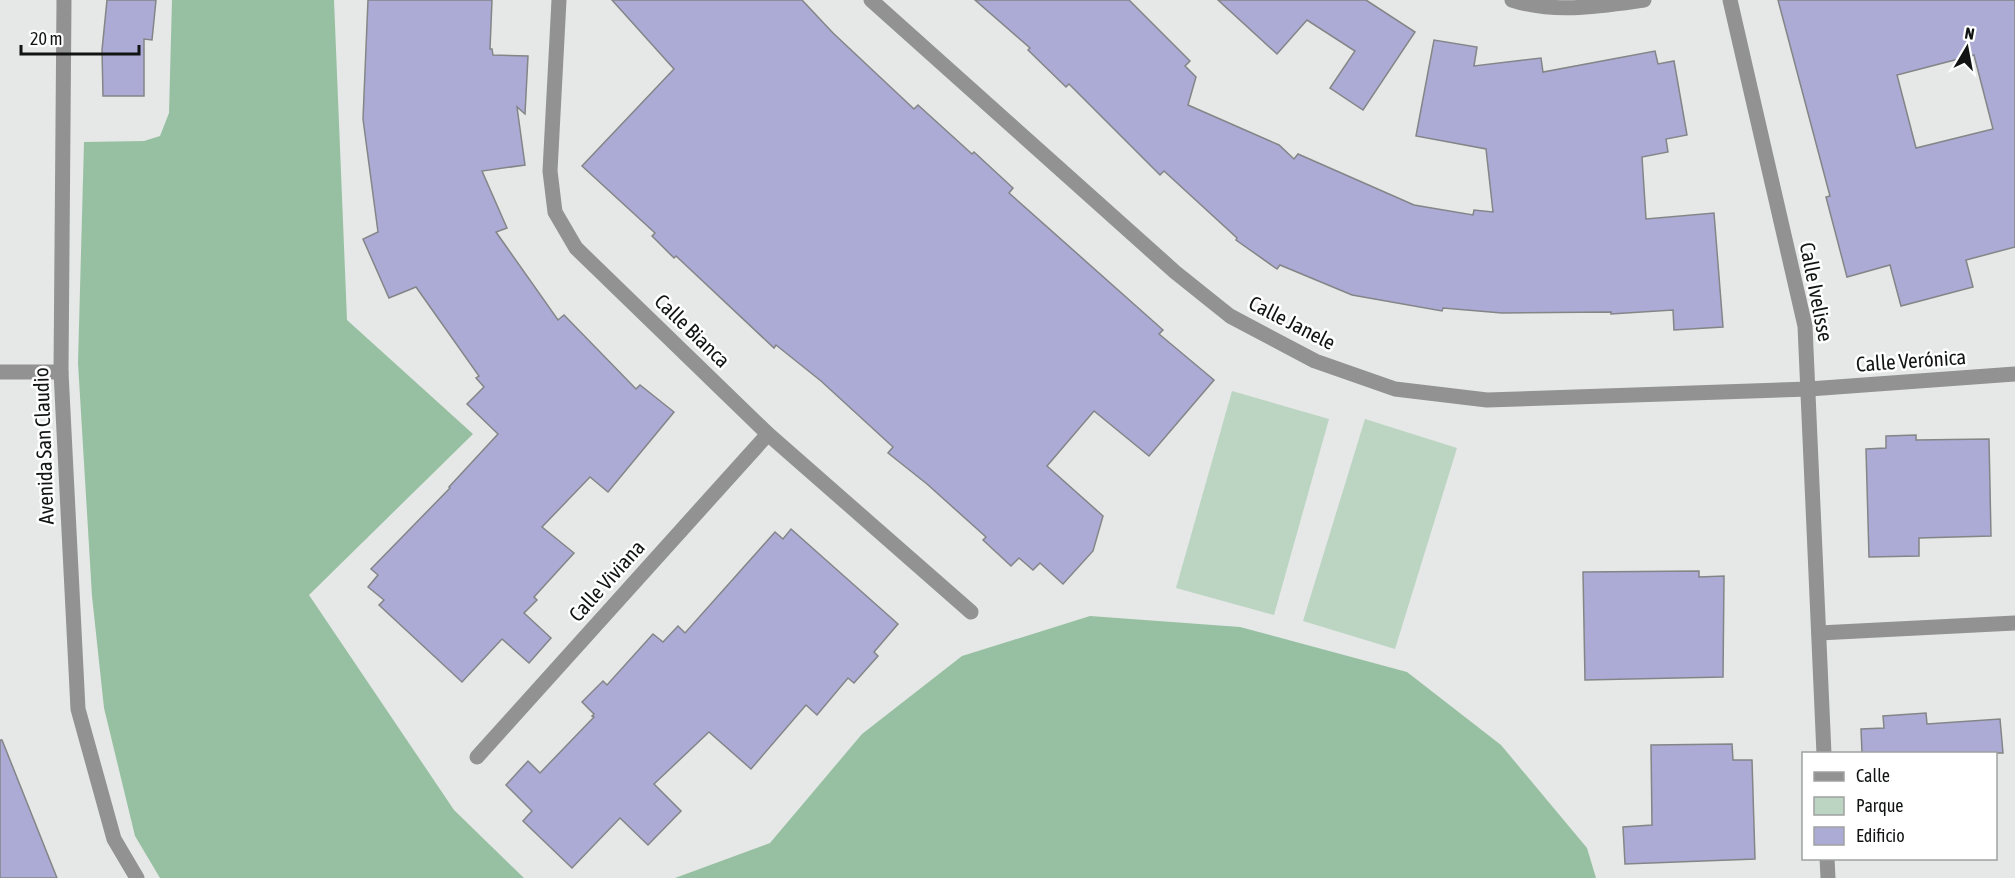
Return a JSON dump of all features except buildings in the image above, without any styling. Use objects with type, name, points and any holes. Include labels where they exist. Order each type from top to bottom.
[{"type":"street","name":"Avenida San Claudio","points":[[63,0],[61,372],[78,709],[114,839],[137,878]]},
{"type":"street","name":"Calle Bianca","points":[[560,0],[550,171],[555,212],[576,248],[768,434],[971,612]]},
{"type":"street","name":"Calle Janele","points":[[871,0],[1175,272],[1230,316],[1315,361],[1395,389],[1487,400],[1809,389]]},
{"type":"street","points":[[1512,0],[1523,4],[1582,9],[1644,0]]},
{"type":"street","name":"Calle Ivelisse","points":[[1730,0],[1805,326],[1824,752]]},
{"type":"street","points":[[0,372],[61,372]]},
{"type":"street","name":"Calle Verónica","points":[[1809,389],[2015,374]]},
{"type":"street","name":"Calle Viviana","points":[[477,757],[768,434]]},
{"type":"street","points":[[1819,633],[2015,623]]},
{"type":"street","points":[[1827,860],[1828,878]]},
{"type":"green space","points":[[172,0],[334,0],[347,320],[473,434],[309,595],[454,810],[524,878],[160,878],[135,836],[104,708],[92,596],[78,363],[84,142],[144,141],[160,136],[169,113]]},
{"type":"green space","points":[[1232,391],[1329,419],[1274,615],[1176,588]]},
{"type":"green space","points":[[1365,419],[1457,448],[1395,649],[1303,621]]},
{"type":"green space","points":[[1090,616],[1240,627],[1407,672],[1501,745],[1587,848],[1596,878],[675,878],[770,843],[862,734],[962,656]]}]
